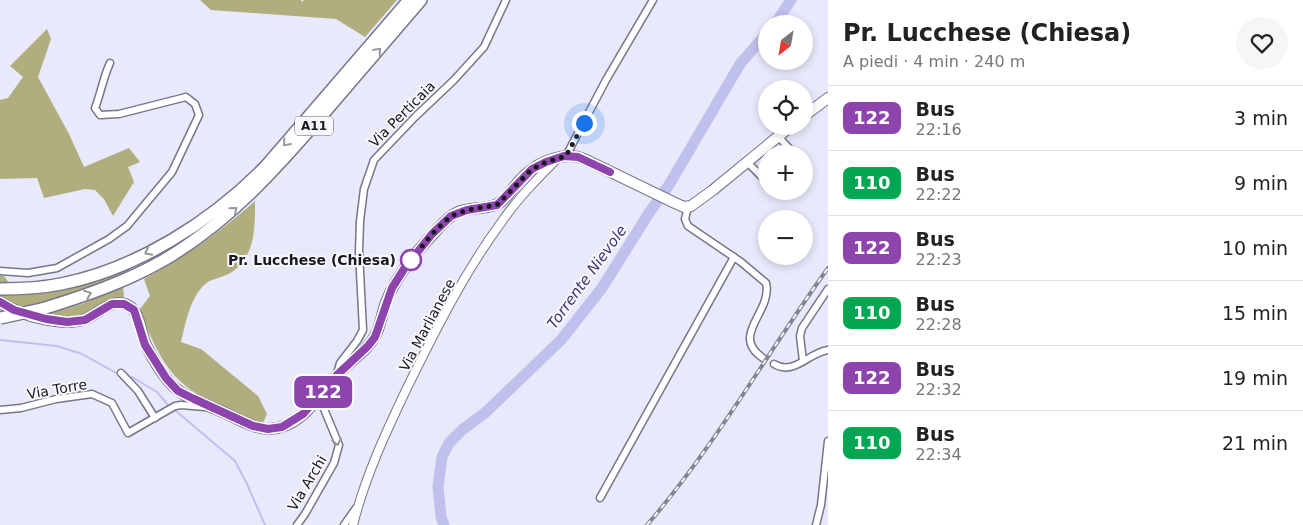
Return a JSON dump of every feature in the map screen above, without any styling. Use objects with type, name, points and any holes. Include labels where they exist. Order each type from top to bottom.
[{"type":"highway","name":"A11","points":[[0,289],[48,286],[71,282],[118,266],[164,243],[211,214],[242,191],[265,167],[409,0]]},
{"type":"highway","name":"A11","points":[[0,318],[42,309],[88,295],[149,268],[184,247],[237,207],[283,161],[421,0]]},
{"type":"main road","points":[[813,109],[828,98]]},
{"type":"main road","points":[[0,302],[14,310],[46,319],[67,322],[85,320],[112,304],[124,304],[134,310],[145,345],[166,378],[178,391],[253,426],[268,429],[282,427],[293,422],[303,414],[337,375],[368,346],[375,337],[385,304],[404,269],[444,222],[460,211],[497,205],[502,202],[526,174],[539,165],[562,157],[578,157],[675,203],[688,207],[713,190],[778,136]]},
{"type":"street","name":"Via Perticaia","points":[[337,375],[340,363],[363,330],[359,252],[364,189],[372,166],[378,154],[397,138],[415,117],[484,48],[506,0]]},
{"type":"street","points":[[562,157],[653,0]]},
{"type":"street","points":[[0,272],[28,273],[57,268],[109,240],[127,226],[172,172],[200,115],[195,104],[186,97],[119,114],[100,115],[95,108],[101,94],[104,76],[110,63]]},
{"type":"street","points":[[778,136],[786,145]]},
{"type":"street","name":"Via Marlianese","points":[[353,525],[357,507],[373,464],[427,347],[477,258],[515,204],[562,157]]},
{"type":"street","points":[[747,162],[758,174]]},
{"type":"street","points":[[688,207],[685,219],[688,226],[762,278],[767,286],[766,298],[750,335],[751,348],[763,358]]},
{"type":"street","points":[[600,498],[734,257]]},
{"type":"street","points":[[804,361],[800,336],[803,325],[828,289]]},
{"type":"street","points":[[802,347],[812,356]]},
{"type":"street","points":[[774,364],[787,369],[828,350]]},
{"type":"street","points":[[121,373],[138,392],[155,418],[178,405],[214,408]]},
{"type":"street","name":"Via Torre","points":[[0,410],[21,408],[56,399],[92,394],[112,403],[128,433],[155,418]]},
{"type":"street","name":"Via Archi","points":[[297,525],[306,514],[334,463],[340,445],[319,397]]},
{"type":"street","points":[[816,525],[821,505],[828,441]]},
{"type":"street","points":[[344,525],[357,507]]},
{"type":"shaded area","points":[[200,0],[301,0],[302,2],[304,0],[397,0],[365,37],[336,19],[211,10]]},
{"type":"shaded area","points":[[47,29],[51,39],[38,77],[69,134],[84,167],[129,148],[140,162],[128,167],[134,182],[113,216],[104,199],[95,190],[85,189],[44,198],[37,178],[0,179],[0,100],[8,98],[23,77],[10,66]]},
{"type":"shaded area","points":[[255,201],[254,230],[250,249],[246,257],[232,272],[207,283],[199,291],[189,312],[181,342],[201,349],[258,396],[267,414],[262,425],[209,401],[181,382],[161,357],[139,310],[150,296],[144,279],[202,243]]},
{"type":"shaded area","points":[[128,266],[131,273],[105,284],[30,308],[51,313],[82,304],[123,287],[124,297],[109,301],[91,313],[80,317],[54,317],[27,311],[0,297],[0,275],[5,277],[15,293]]},
{"type":"waterway","name":"Torrente Nievole","points":[[781,15],[791,0]]},
{"type":"waterway","name":"Torrente Nievole","points":[[444,525],[441,517],[438,486],[442,457],[449,443],[462,430],[486,412],[561,340],[602,288],[669,185],[740,64],[758,43]]},
{"type":"waterway","points":[[0,340],[57,346],[82,354],[118,374]]},
{"type":"waterway","points":[[129,377],[157,392],[169,406]]},
{"type":"waterway","points":[[176,411],[235,461],[265,525]]},
{"type":"railway","points":[[647,525],[719,431],[828,268]]},
{"type":"bus line","name":"122","points":[[0,302],[14,310],[46,319],[67,322],[85,320],[112,304],[119,303],[129,306],[134,310],[145,345],[166,378],[178,391],[253,426],[268,429],[282,427],[293,422],[303,414],[337,375],[368,346],[375,337],[392,288],[404,269],[432,234],[451,216],[460,211],[497,205],[532,169],[564,156],[578,157],[610,172]]},
{"type":"place","name":"Pr. Lucchese (Chiesa)","points":[[411,260]]},
{"type":"route","points":[[411,260],[432,234],[451,216],[460,211],[497,205],[532,169],[546,162],[566,156],[584,123]]}]
